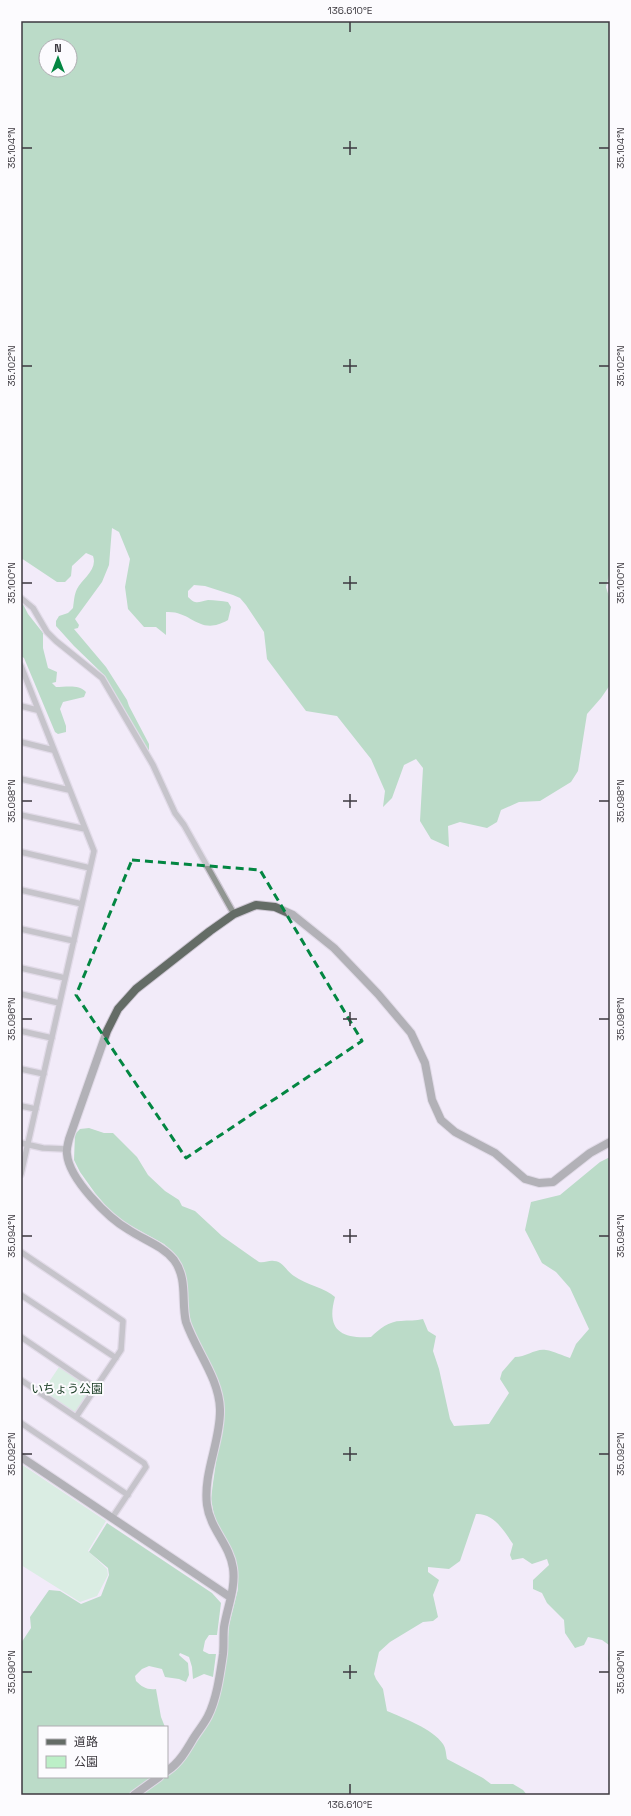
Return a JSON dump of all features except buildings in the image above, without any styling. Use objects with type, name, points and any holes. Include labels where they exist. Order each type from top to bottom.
[{"type":"street","points":[[21,598],[33,608],[47,632],[56,642],[102,678],[153,765],[175,813],[184,825],[234,914]]},
{"type":"street","points":[[21,666],[94,851],[21,1174]]},
{"type":"street","points":[[21,706],[38,710]]},
{"type":"street","points":[[21,742],[53,750]]},
{"type":"street","points":[[21,779],[69,790]]},
{"type":"street","points":[[21,815],[85,829]]},
{"type":"street","points":[[21,852],[90,868]]},
{"type":"street","points":[[21,890],[82,904]]},
{"type":"street","points":[[168,1770],[174,1766],[186,1751],[208,1715],[215,1694],[223,1654],[224,1628],[234,1582],[232,1563],[212,1525],[206,1498],[207,1482],[220,1416],[218,1398],[213,1381],[186,1322],[184,1315],[185,1291],[180,1271],[174,1260],[161,1248],[129,1231],[109,1216],[77,1178],[67,1156],[66,1149],[107,1031],[118,1008],[136,989],[234,914],[256,905],[275,907],[293,916],[334,948],[378,994],[411,1033],[425,1063],[432,1100],[441,1120],[455,1132],[495,1153],[525,1180],[539,1183],[553,1182],[590,1153],[610,1142]]},
{"type":"street","points":[[21,929],[74,941]]},
{"type":"street","points":[[21,968],[65,978]]},
{"type":"street","points":[[21,994],[59,1003]]},
{"type":"street","points":[[21,1031],[52,1038]]},
{"type":"street","points":[[21,1069],[44,1074]]},
{"type":"street","points":[[21,1106],[36,1109]]},
{"type":"street","points":[[21,1143],[43,1148],[66,1149]]},
{"type":"street","points":[[21,1252],[123,1321],[121,1350],[76,1418]]},
{"type":"street","points":[[21,1295],[116,1358]]},
{"type":"street","points":[[21,1337],[96,1388]]},
{"type":"street","points":[[21,1380],[144,1463],[146,1467],[112,1518]]},
{"type":"street","points":[[21,1423],[128,1495]]},
{"type":"street","points":[[21,1457],[230,1597]]},
{"type":"street","points":[[134,1795],[158,1778]]},
{"type":"highlighted area","points":[[132,860],[260,870],[362,1041],[186,1158],[76,995]]},
{"type":"green space","points":[[21,21],[610,21],[610,571],[606,587],[610,600],[610,685],[587,714],[578,771],[571,782],[540,801],[519,802],[501,810],[497,822],[487,828],[460,822],[448,826],[449,847],[431,839],[420,821],[423,768],[416,759],[404,765],[392,798],[383,807],[385,791],[371,759],[337,716],[306,711],[267,659],[264,632],[240,598],[205,586],[194,585],[188,591],[188,597],[197,602],[216,600],[228,602],[231,607],[228,620],[210,626],[196,622],[175,612],[166,612],[166,635],[156,627],[144,627],[128,609],[125,587],[130,559],[119,532],[112,528],[109,565],[102,582],[75,619],[79,625],[78,628],[74,629],[106,667],[127,700],[149,744],[149,751],[146,751],[104,675],[56,626],[56,621],[59,616],[68,613],[73,608],[77,589],[89,574],[93,566],[93,556],[86,553],[72,566],[71,576],[65,582],[57,582],[21,558]]},
{"type":"green space","points":[[21,600],[28,614],[43,633],[43,648],[48,668],[57,672],[56,682],[52,683],[56,687],[76,687],[83,689],[86,692],[84,697],[63,702],[60,709],[66,726],[66,732],[58,734],[55,732],[24,658],[21,656]]},
{"type":"green space","points":[[89,1128],[104,1133],[113,1133],[137,1157],[148,1175],[165,1191],[179,1200],[182,1206],[195,1211],[222,1236],[259,1262],[277,1261],[299,1279],[335,1297],[332,1317],[338,1330],[344,1334],[360,1337],[371,1337],[381,1328],[392,1322],[423,1319],[428,1331],[436,1336],[433,1351],[439,1369],[450,1419],[454,1426],[489,1424],[509,1393],[500,1379],[502,1372],[515,1357],[523,1356],[535,1351],[546,1350],[570,1358],[576,1344],[589,1329],[570,1288],[556,1272],[542,1263],[525,1230],[531,1202],[560,1195],[600,1162],[610,1157],[610,1667],[608,1659],[609,1645],[602,1640],[588,1637],[584,1645],[575,1648],[565,1633],[564,1620],[547,1603],[542,1593],[533,1589],[533,1580],[549,1565],[547,1559],[532,1564],[523,1558],[512,1560],[510,1555],[513,1544],[502,1529],[488,1516],[476,1514],[460,1561],[449,1569],[428,1567],[428,1572],[439,1580],[433,1595],[438,1617],[433,1621],[423,1622],[390,1642],[379,1652],[374,1674],[383,1689],[387,1711],[417,1724],[432,1734],[444,1746],[447,1759],[483,1778],[491,1784],[513,1784],[523,1790],[527,1795],[140,1795],[164,1778],[168,1778],[168,1776],[176,1770],[186,1758],[212,1716],[227,1649],[229,1625],[238,1589],[238,1572],[235,1557],[219,1528],[214,1515],[211,1499],[222,1420],[214,1374],[191,1323],[188,1307],[188,1290],[184,1272],[174,1254],[164,1244],[122,1221],[95,1193],[80,1172],[74,1160],[75,1134],[80,1129]]},
{"type":"green space","name":"いちょう公園","points":[[59,1367],[91,1388],[76,1412],[43,1391]]},
{"type":"green space","points":[[21,1464],[106,1521],[88,1551],[107,1569],[108,1575],[97,1596],[80,1602],[21,1565]]},
{"type":"green space","points":[[107,1523],[212,1593],[221,1603],[217,1635],[209,1635],[205,1641],[203,1651],[209,1654],[216,1654],[213,1677],[204,1674],[193,1679],[189,1657],[180,1653],[179,1655],[188,1663],[189,1675],[186,1682],[179,1679],[165,1677],[162,1669],[149,1666],[142,1669],[135,1676],[136,1681],[143,1686],[150,1689],[156,1689],[161,1717],[165,1726],[38,1726],[38,1778],[153,1778],[129,1795],[21,1795],[21,1643],[31,1628],[30,1617],[49,1590],[60,1591],[81,1604],[101,1596],[109,1575],[108,1568],[89,1552]]}]
